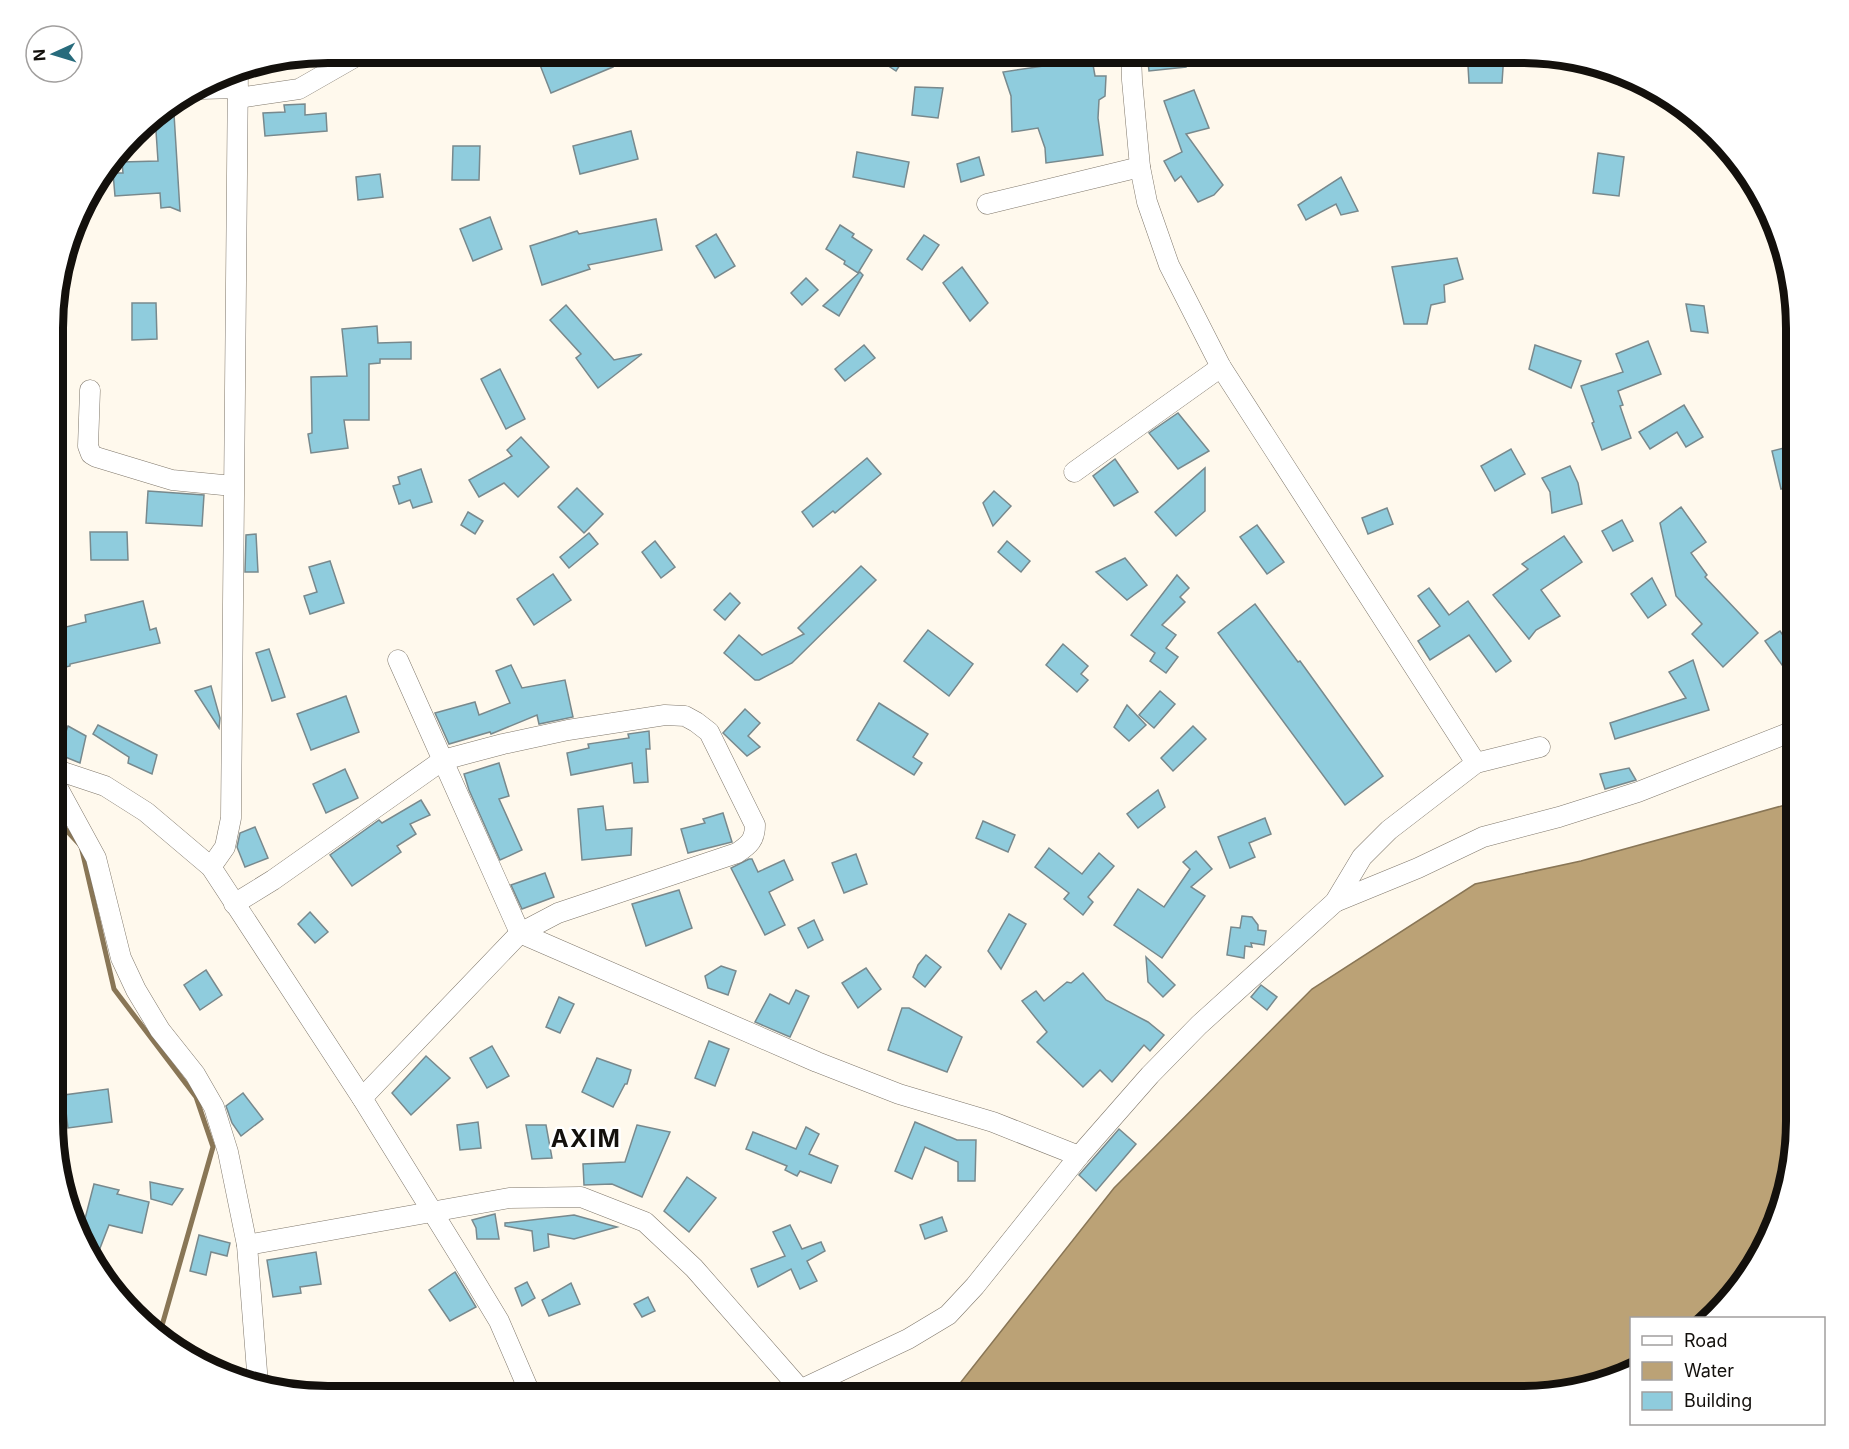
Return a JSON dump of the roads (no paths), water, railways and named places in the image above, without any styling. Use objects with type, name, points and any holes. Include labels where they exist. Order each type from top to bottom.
[{"type":"street","points":[[211,90],[238,93],[299,89],[344,63]]},
{"type":"street","points":[[1131,63],[1140,167],[1147,202],[1169,265],[1221,367],[1476,763]]},
{"type":"street","points":[[212,867],[225,847],[231,818],[238,79]]},
{"type":"street","points":[[987,204],[1140,167]]},
{"type":"street","points":[[1074,472],[1221,367]]},
{"type":"street","points":[[90,390],[88,446],[91,454],[172,480],[233,486]]},
{"type":"street","points":[[398,660],[520,933],[817,1062],[899,1094],[993,1122],[1079,1156]]},
{"type":"street","points":[[234,904],[273,880],[443,760],[568,730],[664,716],[685,716],[709,732],[755,825],[755,834],[751,844],[737,853],[558,913],[520,933],[362,1098]]},
{"type":"street","points":[[1335,902],[1418,868],[1483,837],[1559,817],[1638,792],[1786,734]]},
{"type":"street","points":[[809,1386],[908,1339],[948,1315],[975,1286],[1079,1156],[1150,1074],[1198,1025],[1335,902],[1362,857],[1389,830],[1476,763],[1540,747]]},
{"type":"street","points":[[63,772],[105,786],[121,796],[146,812],[212,867],[362,1098],[499,1321],[526,1386]]},
{"type":"street","points":[[63,798],[96,858],[121,958],[136,990],[160,1030],[195,1074],[214,1107],[228,1152],[247,1245],[257,1377]]},
{"type":"street","points":[[247,1245],[509,1198],[581,1197],[645,1222],[694,1268],[788,1386]]},
{"type":"water","points":[[1786,805],[1786,1121],[1784,1156],[1772,1206],[1751,1254],[1720,1296],[1700,1317],[1630,1317],[1630,1363],[1590,1377],[1556,1384],[1521,1386],[958,1386],[1114,1188],[1312,989],[1475,884],[1581,861]]},
{"type":"waterway","points":[[63,827],[81,846],[114,989],[196,1097],[213,1147],[162,1327]]},
{"type":"district","name":"AXIM","points":[[586,1139]]}]
